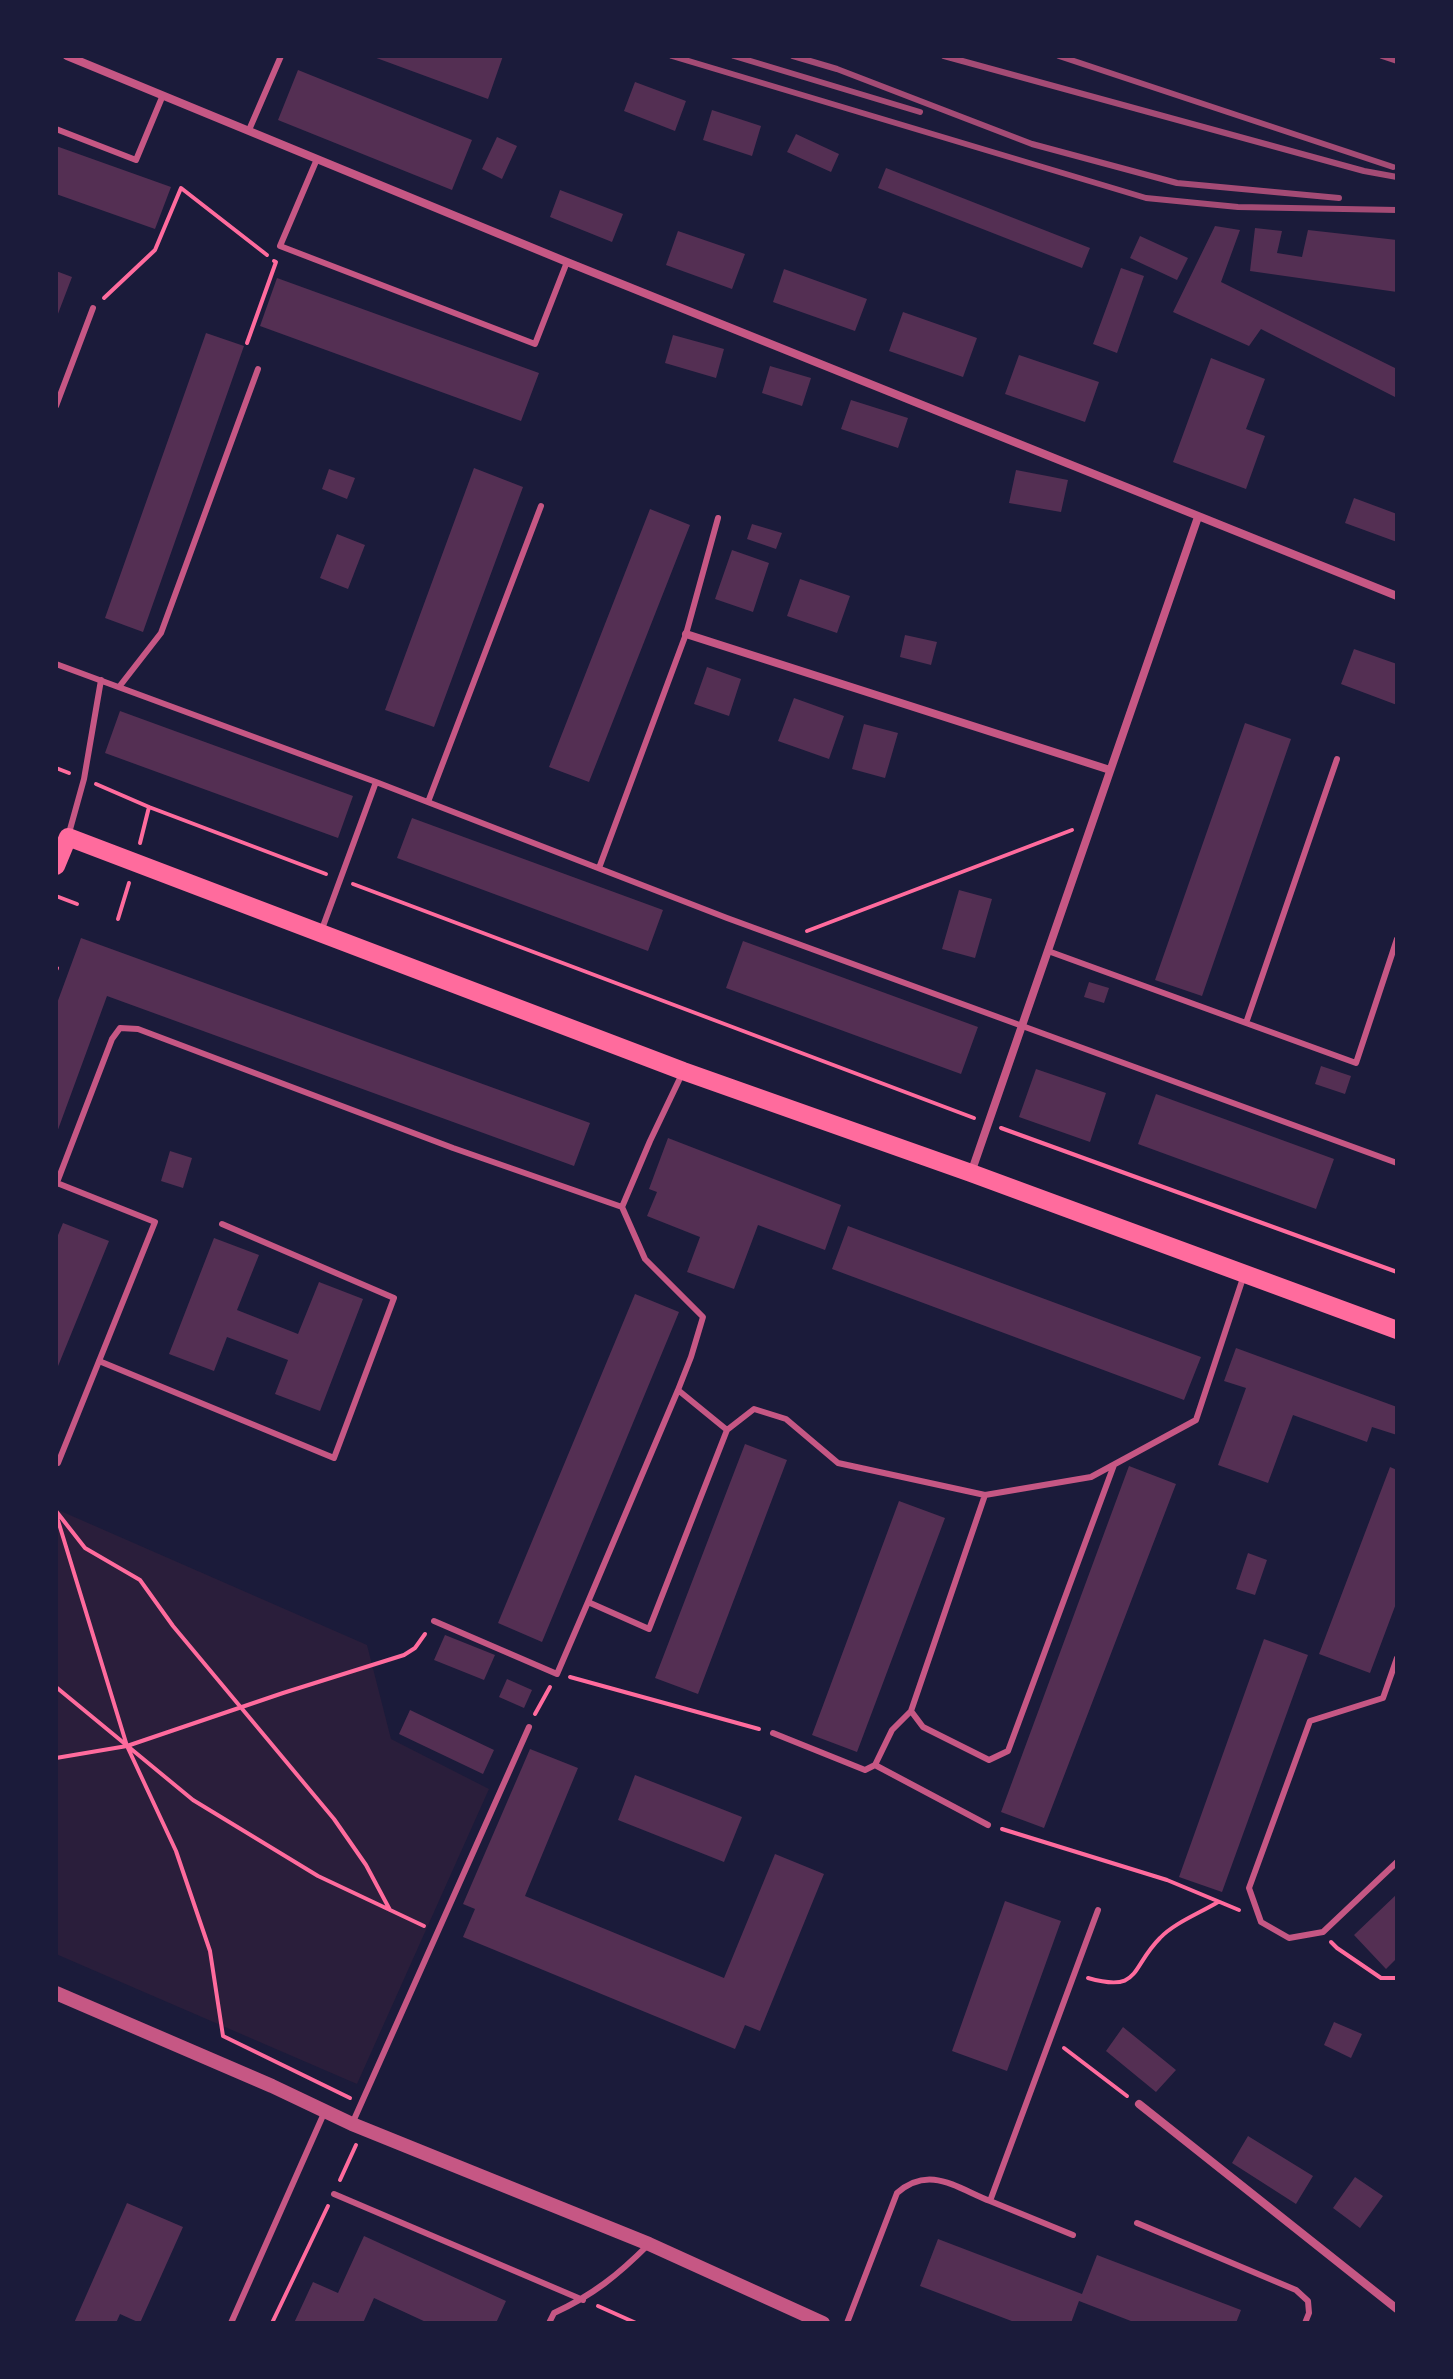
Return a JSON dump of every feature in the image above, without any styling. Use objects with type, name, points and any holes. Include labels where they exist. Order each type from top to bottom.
[{"type":"main road","points":[[56,866],[62,834],[683,1071],[1397,1330]]},
{"type":"street","points":[[67,56],[567,262],[1397,596]]},
{"type":"street","points":[[971,1173],[1198,517]]},
{"type":"street","points":[[686,634],[1110,770]]},
{"type":"street","points":[[56,1993],[352,2124],[649,2244],[823,2323]]},
{"type":"street","points":[[1139,2104],[1397,2309]]},
{"type":"lane","points":[[249,130],[281,56]]},
{"type":"lane","points":[[56,129],[136,160],[163,95]]},
{"type":"lane","points":[[318,158],[280,246],[535,344],[567,262]]},
{"type":"lane","points":[[56,406],[93,308]]},
{"type":"lane","points":[[119,687],[161,633],[258,369]]},
{"type":"lane","points":[[428,802],[541,506]]},
{"type":"lane","points":[[599,868],[686,634],[718,518]]},
{"type":"lane","points":[[56,664],[376,782],[784,939],[1397,1163]]},
{"type":"lane","points":[[62,834],[84,779],[101,680]]},
{"type":"lane","points":[[1246,1023],[1337,759]]},
{"type":"lane","points":[[321,933],[376,782]]},
{"type":"lane","points":[[1048,951],[1356,1063],[1397,939]]},
{"type":"lane","points":[[58,1463],[155,1222],[56,1184],[112,1039],[120,1028],[151,1033],[453,1148],[622,1207]]},
{"type":"lane","points":[[434,1621],[557,1674],[678,1390],[703,1317],[645,1259],[622,1207],[683,1071]]},
{"type":"lane","points":[[99,1361],[334,1458],[394,1298],[222,1224]]},
{"type":"lane","points":[[588,1602],[649,1629],[727,1430],[754,1409],[786,1419],[838,1463],[985,1495],[1091,1477],[1196,1420],[1245,1274]]},
{"type":"lane","points":[[678,1390],[727,1430]]},
{"type":"lane","points":[[911,1711],[923,1727],[989,1760],[1008,1751],[1114,1465]]},
{"type":"lane","points":[[773,1733],[865,1770],[875,1765],[892,1730],[911,1711],[985,1495]]},
{"type":"lane","points":[[1397,1658],[1383,1698],[1310,1721],[1249,1888],[1260,1919],[1289,1938],[1323,1932],[1397,1862]]},
{"type":"lane","points":[[352,2124],[529,1727]]},
{"type":"lane","points":[[875,1765],[988,1825]]},
{"type":"lane","points":[[990,2201],[1098,1910]]},
{"type":"lane","points":[[231,2323],[325,2111]]},
{"type":"lane","points":[[847,2323],[897,2193],[911,2181],[933,2178],[1073,2235]]},
{"type":"lane","points":[[334,2194],[583,2300]]},
{"type":"lane","points":[[1137,2223],[1296,2290],[1308,2301],[1309,2313],[1305,2323]]},
{"type":"lane","points":[[549,2323],[554,2313],[583,2300],[616,2277],[649,2244]]},
{"type":"path","points":[[93,308],[155,250],[181,188],[276,262],[247,343]]},
{"type":"path","points":[[84,779],[149,807],[989,1123],[1397,1272]]},
{"type":"path","points":[[784,939],[1093,822]]},
{"type":"path","points":[[56,896],[77,904]]},
{"type":"path","points":[[56,1512],[127,1746],[176,1851],[210,1951],[223,2036],[361,2103]]},
{"type":"path","points":[[56,1512],[85,1548],[140,1580],[173,1626],[334,1819],[366,1865],[390,1910]]},
{"type":"path","points":[[56,1758],[127,1746],[404,1655],[415,1648],[434,1621]]},
{"type":"path","points":[[529,1727],[557,1674],[773,1733]]},
{"type":"path","points":[[56,1687],[193,1800],[318,1876],[436,1933]]},
{"type":"path","points":[[988,1825],[1167,1880],[1260,1919]]},
{"type":"path","points":[[1074,1975],[1111,1985],[1122,1983],[1138,1969],[1161,1936],[1219,1902]]},
{"type":"path","points":[[1323,1932],[1337,1948],[1381,1978],[1397,1978]]},
{"type":"path","points":[[1051,2038],[1139,2104]]},
{"type":"path","points":[[272,2323],[356,2145]]},
{"type":"path","points":[[583,2300],[636,2323]]},
{"type":"shaded area","points":[[56,1509],[367,1645],[391,1739],[489,1789],[357,2084],[56,1954]]},
{"type":"building","points":[[371,56],[503,56],[488,99]]},
{"type":"building","points":[[298,70],[472,140],[452,190],[278,120]]},
{"type":"building","points":[[635,82],[686,101],[675,131],[624,111]]},
{"type":"building","points":[[712,110],[761,126],[752,156],[703,140]]},
{"type":"building","points":[[796,134],[839,154],[831,172],[787,152]]},
{"type":"building","points":[[497,137],[517,146],[502,179],[482,169]]},
{"type":"building","points":[[56,146],[171,187],[155,229],[56,194]]},
{"type":"building","points":[[886,168],[1090,248],[1082,268],[878,188]]},
{"type":"building","points":[[560,190],[623,214],[612,242],[550,217]]},
{"type":"building","points":[[1215,226],[1240,230],[1221,282],[1397,369],[1397,398],[1261,329],[1249,346],[1173,312]]},
{"type":"building","points":[[1255,228],[1282,231],[1277,253],[1302,257],[1308,230],[1397,240],[1397,292],[1250,271]]},
{"type":"building","points":[[678,231],[745,254],[732,289],[666,265]]},
{"type":"building","points":[[1140,236],[1188,258],[1177,280],[1130,258]]},
{"type":"building","points":[[1121,268],[1144,276],[1117,353],[1093,344]]},
{"type":"building","points":[[784,269],[867,299],[855,331],[773,302]]},
{"type":"building","points":[[56,271],[72,277],[56,319]]},
{"type":"building","points":[[277,278],[539,373],[521,421],[260,326]]},
{"type":"building","points":[[903,312],[977,338],[963,377],[889,351]]},
{"type":"building","points":[[206,333],[244,346],[143,632],[105,618]]},
{"type":"building","points":[[673,335],[724,349],[716,378],[665,363]]},
{"type":"building","points":[[1019,355],[1099,382],[1085,422],[1005,394]]},
{"type":"building","points":[[1211,358],[1265,379],[1246,429],[1265,436],[1246,489],[1173,462]]},
{"type":"building","points":[[770,366],[811,378],[802,406],[762,393]]},
{"type":"building","points":[[851,400],[908,418],[898,448],[841,429]]},
{"type":"building","points":[[474,468],[523,487],[434,727],[385,710]]},
{"type":"building","points":[[329,469],[355,478],[347,499],[322,489]]},
{"type":"building","points":[[1016,470],[1068,480],[1061,512],[1009,503]]},
{"type":"building","points":[[1354,498],[1397,514],[1397,542],[1345,523]]},
{"type":"building","points":[[650,509],[690,525],[589,782],[549,767]]},
{"type":"building","points":[[752,524],[782,533],[776,549],[747,539]]},
{"type":"building","points":[[337,534],[365,545],[348,589],[320,578]]},
{"type":"building","points":[[732,550],[769,563],[753,612],[715,599]]},
{"type":"building","points":[[800,579],[850,596],[837,633],[787,616]]},
{"type":"building","points":[[905,635],[937,642],[931,665],[900,657]]},
{"type":"building","points":[[1354,649],[1397,664],[1397,705],[1341,684]]},
{"type":"building","points":[[707,667],[741,679],[729,716],[694,704]]},
{"type":"building","points":[[794,698],[844,716],[829,759],[778,741]]},
{"type":"building","points":[[120,711],[353,796],[338,838],[105,753]]},
{"type":"building","points":[[1245,723],[1291,739],[1202,996],[1155,980]]},
{"type":"building","points":[[864,724],[898,733],[885,778],[852,769]]},
{"type":"building","points":[[412,818],[663,910],[648,951],[397,858]]},
{"type":"building","points":[[959,890],[992,899],[975,958],[942,949]]},
{"type":"building","points":[[81,938],[590,1123],[574,1166],[107,996],[56,1135],[56,1006]]},
{"type":"building","points":[[743,941],[978,1027],[961,1074],[726,988]]},
{"type":"building","points":[[1089,982],[1109,988],[1104,1003],[1084,997]]},
{"type":"building","points":[[1321,1066],[1351,1076],[1345,1094],[1315,1084]]},
{"type":"building","points":[[1036,1069],[1106,1093],[1090,1142],[1019,1117]]},
{"type":"building","points":[[1156,1094],[1334,1159],[1316,1209],[1138,1144]]},
{"type":"building","points":[[668,1138],[841,1205],[825,1250],[758,1225],[734,1289],[687,1272],[700,1237],[647,1216],[657,1192],[649,1189]]},
{"type":"building","points":[[170,1151],[192,1158],[183,1188],[161,1181]]},
{"type":"building","points":[[63,1223],[109,1241],[56,1371],[56,1240]]},
{"type":"building","points":[[848,1226],[1201,1357],[1184,1400],[832,1269]]},
{"type":"building","points":[[214,1238],[259,1255],[237,1310],[298,1334],[319,1282],[363,1299],[320,1411],[275,1394],[288,1360],[227,1337],[214,1371],[169,1354]]},
{"type":"building","points":[[635,1294],[679,1312],[542,1642],[498,1623]]},
{"type":"building","points":[[1236,1348],[1397,1407],[1397,1435],[1372,1427],[1367,1442],[1293,1415],[1268,1483],[1218,1465],[1246,1388],[1224,1381]]},
{"type":"building","points":[[745,1444],[787,1460],[698,1694],[655,1678]]},
{"type":"building","points":[[1129,1466],[1176,1484],[1044,1828],[1001,1812]]},
{"type":"building","points":[[1390,1467],[1397,1470],[1397,1601],[1370,1673],[1319,1654]]},
{"type":"building","points":[[899,1501],[945,1518],[857,1752],[812,1735]]},
{"type":"building","points":[[1248,1553],[1267,1560],[1255,1595],[1236,1589]]},
{"type":"building","points":[[445,1635],[495,1655],[484,1680],[434,1660]]},
{"type":"building","points":[[1264,1639],[1308,1655],[1222,1892],[1179,1877]]},
{"type":"building","points":[[507,1679],[532,1690],[524,1708],[499,1697]]},
{"type":"building","points":[[410,1710],[494,1750],[483,1774],[399,1734]]},
{"type":"building","points":[[530,1749],[578,1768],[525,1896],[724,1978],[775,1854],[824,1874],[760,2031],[745,2025],[735,2049],[463,1937],[475,1909],[463,1904]]},
{"type":"building","points":[[635,1775],[742,1817],[724,1862],[618,1820]]},
{"type":"building","points":[[1397,1894],[1397,1958],[1386,1969],[1354,1935]]},
{"type":"building","points":[[1005,1901],[1061,1921],[1007,2071],[952,2051]]},
{"type":"building","points":[[1334,2022],[1362,2034],[1351,2058],[1324,2045]]},
{"type":"building","points":[[1123,2027],[1176,2070],[1156,2092],[1106,2051]]},
{"type":"building","points":[[1248,2136],[1313,2176],[1296,2204],[1232,2163]]},
{"type":"building","points":[[1355,2177],[1383,2196],[1360,2228],[1333,2208]]},
{"type":"building","points":[[127,2203],[183,2227],[140,2323],[120,2314],[116,2323],[74,2323]]},
{"type":"building","points":[[364,2236],[506,2301],[496,2323],[428,2323],[374,2298],[363,2323],[294,2323],[313,2282],[338,2293]]},
{"type":"building","points":[[938,2239],[1082,2294],[1097,2255],[1241,2310],[1236,2323],[1136,2323],[1079,2301],[1071,2323],[1017,2323],[920,2286]]},
{"type":"railway","points":[[672,56],[1146,198],[1238,207],[1397,210]]},
{"type":"railway","points":[[734,56],[920,112]]},
{"type":"railway","points":[[793,56],[837,69],[1032,144],[1177,183],[1339,198]]},
{"type":"railway","points":[[944,56],[1364,171],[1397,177]]},
{"type":"railway","points":[[1059,56],[1393,167]]},
{"type":"railway","points":[[1382,56],[1397,61]]}]
